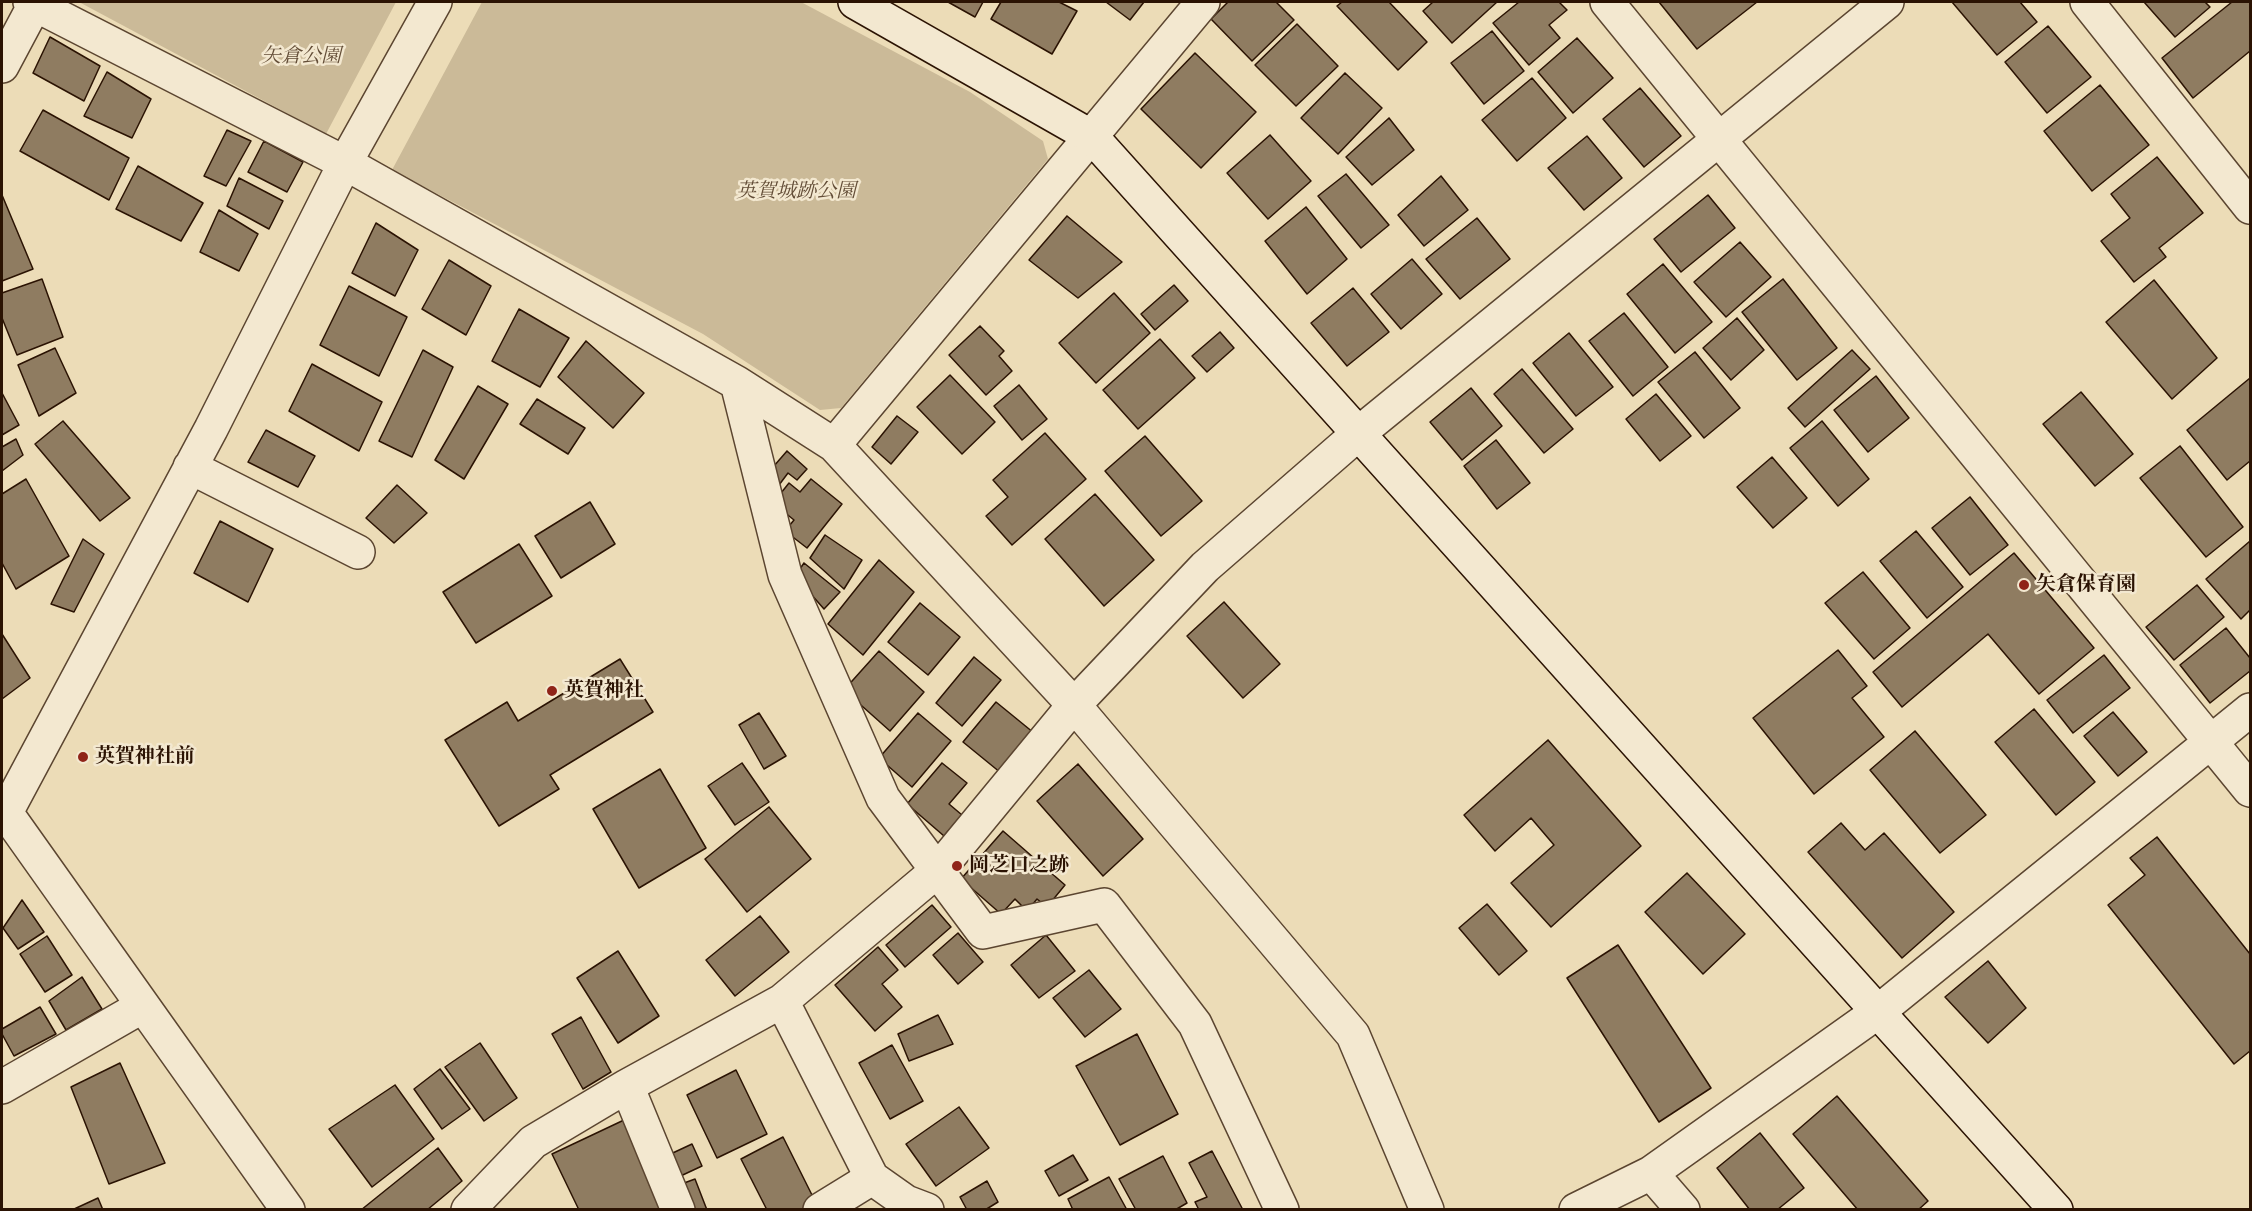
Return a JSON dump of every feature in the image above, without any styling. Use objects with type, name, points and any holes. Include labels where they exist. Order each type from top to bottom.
[{"type":"street","points":[[288,1209],[3,813],[190,467],[345,163],[435,2]]},
{"type":"street","points":[[855,2],[1092,137],[2056,1209]]},
{"type":"street","points":[[834,445],[1203,2]]},
{"type":"street","points":[[1607,2],[2250,790]]},
{"type":"street","points":[[468,1209],[533,1142],[627,1086],[782,1001],[938,870],[1074,705],[1205,567],[1359,433],[1887,2]]},
{"type":"street","points":[[2087,2],[2250,207]]},
{"type":"street","points":[[2,66],[33,3],[345,163],[737,383],[834,445],[1074,705],[1353,1035],[1427,1209]]},
{"type":"street","points":[[737,383],[785,575],[883,798],[983,932],[1104,905],[1195,1024],[1282,1209]]},
{"type":"street","points":[[190,467],[358,552]]},
{"type":"street","points":[[1576,1209],[1651,1173],[1879,1011],[2250,710]]},
{"type":"street","points":[[782,1001],[872,1178],[906,1202],[927,1209]]},
{"type":"street","points":[[2,1087],[143,1006]]},
{"type":"street","points":[[627,1086],[678,1209]]},
{"type":"street","points":[[1651,1173],[1683,1209]]},
{"type":"street","points":[[820,1209],[872,1178]]},
{"type":"green space","name":"矢倉公園","points":[[79,2],[396,2],[326,134]]},
{"type":"green space","name":"英賀城跡公園","points":[[482,2],[801,2],[970,92],[1043,141],[1048,159],[841,408],[820,410],[703,334],[392,170]]},
{"type":"building","points":[[948,2],[983,2],[975,17]]},
{"type":"building","points":[[1001,2],[1059,2],[1077,11],[1052,54],[991,19]]},
{"type":"building","points":[[1106,2],[1144,2],[1130,20]]},
{"type":"building","points":[[1228,2],[1276,2],[1294,20],[1252,61],[1211,19]]},
{"type":"building","points":[[1342,2],[1389,2],[1427,42],[1398,70],[1337,6]]},
{"type":"building","points":[[1433,2],[1497,2],[1452,43],[1423,11]]},
{"type":"building","points":[[1519,2],[1559,2],[1567,10],[1549,25],[1560,38],[1529,65],[1493,23]]},
{"type":"building","points":[[1659,2],[1757,2],[1697,49]]},
{"type":"building","points":[[1952,2],[2020,2],[2037,22],[1997,55]]},
{"type":"building","points":[[2144,2],[2205,2],[2210,7],[2175,37]]},
{"type":"building","points":[[2232,2],[2250,2],[2250,51],[2193,98],[2162,58]]},
{"type":"building","points":[[1297,24],[1338,66],[1296,106],[1255,65]]},
{"type":"building","points":[[2048,26],[2091,77],[2047,113],[2005,62]]},
{"type":"building","points":[[1492,31],[1524,71],[1484,104],[1451,63]]},
{"type":"building","points":[[50,37],[100,66],[84,101],[33,73]]},
{"type":"building","points":[[1577,38],[1613,78],[1573,113],[1538,72]]},
{"type":"building","points":[[1195,53],[1256,112],[1201,168],[1141,109]]},
{"type":"building","points":[[107,72],[151,99],[132,138],[84,116]]},
{"type":"building","points":[[1345,73],[1382,108],[1338,154],[1301,118]]},
{"type":"building","points":[[1532,78],[1566,118],[1517,161],[1482,120]]},
{"type":"building","points":[[2100,85],[2149,145],[2092,191],[2044,131]]},
{"type":"building","points":[[1640,88],[1681,136],[1644,167],[1603,119]]},
{"type":"building","points":[[43,110],[129,158],[109,200],[20,151]]},
{"type":"building","points":[[1389,118],[1414,150],[1372,185],[1346,157]]},
{"type":"building","points":[[227,130],[251,141],[226,186],[204,176]]},
{"type":"building","points":[[1270,135],[1311,181],[1268,219],[1227,173]]},
{"type":"building","points":[[1587,136],[1622,178],[1584,210],[1548,168]]},
{"type":"building","points":[[264,141],[303,162],[287,192],[248,172]]},
{"type":"building","points":[[2157,157],[2203,213],[2159,248],[2166,257],[2134,282],[2101,241],[2130,218],[2111,194]]},
{"type":"building","points":[[138,166],[203,203],[181,241],[116,209]]},
{"type":"building","points":[[1346,174],[1389,225],[1361,248],[1318,196]]},
{"type":"building","points":[[1441,176],[1468,210],[1424,246],[1398,215]]},
{"type":"building","points":[[239,178],[283,201],[269,229],[227,206]]},
{"type":"building","points":[[2,195],[33,269],[2,281]]},
{"type":"building","points":[[1708,195],[1735,228],[1681,272],[1654,239]]},
{"type":"building","points":[[1306,207],[1347,259],[1307,294],[1265,241]]},
{"type":"building","points":[[219,210],[258,234],[239,271],[200,252]]},
{"type":"building","points":[[1067,216],[1122,262],[1078,298],[1029,260]]},
{"type":"building","points":[[1477,218],[1510,259],[1460,299],[1426,259]]},
{"type":"building","points":[[376,223],[418,250],[395,296],[352,273]]},
{"type":"building","points":[[1740,242],[1771,277],[1726,317],[1694,282]]},
{"type":"building","points":[[1412,259],[1442,294],[1401,329],[1371,294]]},
{"type":"building","points":[[449,260],[491,286],[466,335],[422,309]]},
{"type":"building","points":[[1663,264],[1712,322],[1675,353],[1627,294]]},
{"type":"building","points":[[42,279],[63,337],[17,355],[2,318],[2,293]]},
{"type":"building","points":[[1783,279],[1837,348],[1797,380],[1742,312]]},
{"type":"building","points":[[2154,280],[2217,358],[2172,399],[2106,322]]},
{"type":"building","points":[[1174,285],[1188,301],[1155,330],[1141,314]]},
{"type":"building","points":[[349,286],[407,317],[379,376],[320,345]]},
{"type":"building","points":[[1353,288],[1389,332],[1347,366],[1311,323]]},
{"type":"building","points":[[1114,293],[1150,333],[1096,383],[1059,343]]},
{"type":"building","points":[[519,309],[569,338],[540,387],[492,361]]},
{"type":"building","points":[[1624,313],[1668,367],[1633,396],[1589,341]]},
{"type":"building","points":[[1737,318],[1764,350],[1731,380],[1703,348]]},
{"type":"building","points":[[980,326],[1004,351],[999,356],[1012,371],[986,395],[949,355]]},
{"type":"building","points":[[1220,332],[1234,348],[1207,372],[1192,356]]},
{"type":"building","points":[[1569,333],[1613,387],[1576,416],[1533,363]]},
{"type":"building","points":[[1160,339],[1195,378],[1138,429],[1103,390]]},
{"type":"building","points":[[586,341],[644,393],[613,428],[558,377]]},
{"type":"building","points":[[55,348],[76,393],[39,416],[18,365]]},
{"type":"building","points":[[423,350],[453,367],[412,457],[379,441]]},
{"type":"building","points":[[1852,350],[1870,369],[1805,427],[1788,408]]},
{"type":"building","points":[[1695,352],[1740,408],[1704,438],[1658,382]]},
{"type":"building","points":[[312,364],[382,402],[359,451],[289,411]]},
{"type":"building","points":[[1522,369],[1573,429],[1544,453],[1494,394]]},
{"type":"building","points":[[950,375],[995,422],[962,454],[917,407]]},
{"type":"building","points":[[1876,376],[1909,418],[1868,452],[1834,410]]},
{"type":"building","points":[[2250,378],[2250,461],[2227,480],[2187,430]]},
{"type":"building","points":[[1019,385],[1047,419],[1022,440],[994,406]]},
{"type":"building","points":[[478,386],[508,404],[464,479],[435,460]]},
{"type":"building","points":[[1471,388],[1502,426],[1462,460],[1430,422]]},
{"type":"building","points":[[2081,392],[2133,454],[2095,486],[2043,424]]},
{"type":"building","points":[[2,393],[19,425],[2,435]]},
{"type":"building","points":[[1656,394],[1691,436],[1660,461],[1626,419]]},
{"type":"building","points":[[537,399],[585,428],[568,454],[520,424]]},
{"type":"building","points":[[897,416],[918,432],[891,464],[872,447]]},
{"type":"building","points":[[63,421],[130,498],[100,521],[35,444]]},
{"type":"building","points":[[1822,421],[1869,479],[1838,506],[1790,448]]},
{"type":"building","points":[[266,430],[315,456],[298,487],[248,462]]},
{"type":"building","points":[[1045,433],[1086,479],[1012,545],[986,516],[1008,497],[993,480]]},
{"type":"building","points":[[1145,436],[1202,501],[1161,536],[1105,471]]},
{"type":"building","points":[[16,439],[23,455],[2,471],[2,447]]},
{"type":"building","points":[[1496,440],[1530,483],[1497,509],[1464,466]]},
{"type":"building","points":[[2180,446],[2243,527],[2206,557],[2140,478]]},
{"type":"building","points":[[787,451],[807,469],[797,480],[788,473],[779,485],[767,474]]},
{"type":"building","points":[[1772,457],[1807,498],[1773,528],[1737,487]]},
{"type":"building","points":[[26,479],[69,556],[16,589],[2,563],[2,494]]},
{"type":"building","points":[[811,479],[842,504],[807,548],[785,531],[794,520],[773,503],[789,483],[800,492]]},
{"type":"building","points":[[397,485],[427,513],[394,543],[366,518]]},
{"type":"building","points":[[1095,494],[1154,560],[1104,606],[1045,539]]},
{"type":"building","points":[[1970,497],[2008,545],[1970,575],[1932,528]]},
{"type":"building","points":[[590,502],[615,544],[561,578],[535,536]]},
{"type":"building","points":[[220,521],[273,549],[248,602],[194,573]]},
{"type":"building","points":[[1916,531],[1963,587],[1927,618],[1880,561]]},
{"type":"building","points":[[825,535],[862,560],[844,589],[810,558]]},
{"type":"building","points":[[83,539],[104,554],[74,612],[51,604]]},
{"type":"building","points":[[2250,541],[2250,610],[2241,619],[2206,579]]},
{"type":"building","points":[[519,544],[552,596],[476,643],[443,592]]},
{"type":"building","points":[[2014,553],[2094,648],[2039,694],[1988,634],[1902,707],[1873,672]]},
{"type":"building","points":[[879,560],[914,592],[863,655],[828,624]]},
{"type":"building","points":[[804,563],[840,592],[824,609],[795,576]]},
{"type":"building","points":[[1863,572],[1910,628],[1874,659],[1825,603]]},
{"type":"building","points":[[2197,585],[2224,617],[2174,660],[2146,627]]},
{"type":"building","points":[[1224,602],[1280,664],[1243,698],[1187,636]]},
{"type":"building","points":[[920,603],[960,637],[928,675],[888,642]]},
{"type":"building","points":[[2226,628],[2250,658],[2250,671],[2210,703],[2180,665]]},
{"type":"building","points":[[2,634],[30,678],[2,699]]},
{"type":"building","points":[[1838,650],[1867,686],[1852,698],[1884,737],[1814,794],[1753,718]]},
{"type":"building","points":[[879,651],[924,692],[890,731],[844,690]]},
{"type":"building","points":[[2104,655],[2130,688],[2073,733],[2047,700]]},
{"type":"building","points":[[974,657],[1001,680],[962,726],[936,703]]},
{"type":"building","points":[[620,659],[653,712],[550,775],[559,789],[499,826],[445,740],[507,702],[518,721]]},
{"type":"building","points":[[996,702],[1034,733],[1001,773],[963,742]]},
{"type":"building","points":[[2034,709],[2095,782],[2056,815],[1995,742]]},
{"type":"building","points":[[2113,712],[2147,752],[2118,776],[2084,736]]},
{"type":"building","points":[[759,713],[786,756],[764,769],[739,725]]},
{"type":"building","points":[[918,713],[951,741],[912,787],[879,758]]},
{"type":"building","points":[[1915,731],[1986,815],[1940,853],[1870,770]]},
{"type":"building","points":[[1548,740],[1641,846],[1551,927],[1511,883],[1554,845],[1531,818],[1495,851],[1464,815]]},
{"type":"building","points":[[742,763],[769,802],[735,825],[708,786]]},
{"type":"building","points":[[942,763],[967,783],[949,804],[962,815],[944,836],[907,804]]},
{"type":"building","points":[[1078,764],[1143,839],[1103,876],[1037,801]]},
{"type":"building","points":[[660,769],[706,848],[639,888],[593,809]]},
{"type":"building","points":[[769,807],[811,859],[747,912],[705,859]]},
{"type":"building","points":[[1841,823],[1865,850],[1884,833],[1954,912],[1902,958],[1808,852]]},
{"type":"building","points":[[1003,831],[1065,885],[1047,907],[1037,899],[1027,911],[1015,899],[1001,914],[961,879]]},
{"type":"building","points":[[2157,837],[2250,954],[2250,1051],[2234,1064],[2108,905],[2145,875],[2130,858]]},
{"type":"building","points":[[1687,873],[1745,934],[1703,974],[1645,912]]},
{"type":"building","points":[[22,900],[44,932],[18,949],[3,928]]},
{"type":"building","points":[[1487,904],[1527,951],[1499,975],[1459,928]]},
{"type":"building","points":[[932,905],[951,927],[905,967],[886,945]]},
{"type":"building","points":[[760,916],[789,952],[735,996],[706,960]]},
{"type":"building","points":[[958,933],[983,962],[958,984],[933,955]]},
{"type":"building","points":[[1046,935],[1075,971],[1039,998],[1011,965]]},
{"type":"building","points":[[47,936],[72,975],[45,992],[20,954]]},
{"type":"building","points":[[1618,945],[1711,1088],[1659,1122],[1567,978]]},
{"type":"building","points":[[878,947],[898,970],[882,984],[902,1007],[875,1031],[835,985]]},
{"type":"building","points":[[618,951],[659,1016],[618,1043],[577,978]]},
{"type":"building","points":[[1988,961],[2026,1008],[1988,1043],[1945,997]]},
{"type":"building","points":[[1089,970],[1121,1009],[1085,1037],[1053,998]]},
{"type":"building","points":[[82,977],[102,1009],[66,1030],[49,1001]]},
{"type":"building","points":[[40,1007],[56,1034],[14,1056],[2,1034],[2,1029]]},
{"type":"building","points":[[938,1015],[953,1044],[909,1061],[898,1034]]},
{"type":"building","points":[[581,1017],[611,1072],[583,1089],[552,1034]]},
{"type":"building","points":[[1137,1034],[1178,1114],[1120,1145],[1076,1066]]},
{"type":"building","points":[[480,1043],[517,1098],[484,1121],[445,1067]]},
{"type":"building","points":[[892,1045],[923,1101],[890,1119],[859,1063]]},
{"type":"building","points":[[120,1063],[165,1163],[109,1184],[71,1087]]},
{"type":"building","points":[[440,1069],[470,1109],[442,1129],[414,1089]]},
{"type":"building","points":[[736,1070],[767,1134],[717,1158],[687,1095]]},
{"type":"building","points":[[395,1085],[434,1139],[372,1187],[329,1129]]},
{"type":"building","points":[[1837,1096],[1928,1201],[1918,1210],[1858,1210],[1793,1134]]},
{"type":"building","points":[[959,1107],[989,1148],[936,1186],[906,1144]]},
{"type":"building","points":[[624,1120],[667,1210],[579,1210],[552,1154]]},
{"type":"building","points":[[1760,1133],[1804,1188],[1777,1210],[1750,1210],[1717,1168]]},
{"type":"building","points":[[783,1137],[816,1203],[804,1210],[767,1210],[741,1159]]},
{"type":"building","points":[[692,1144],[702,1166],[672,1180],[662,1158]]},
{"type":"building","points":[[438,1148],[462,1181],[427,1210],[361,1210]]},
{"type":"building","points":[[1212,1151],[1243,1210],[1199,1210],[1195,1202],[1207,1197],[1189,1163]]},
{"type":"building","points":[[1073,1155],[1088,1180],[1059,1196],[1045,1171]]},
{"type":"building","points":[[1163,1156],[1187,1203],[1175,1210],[1136,1210],[1119,1179]]},
{"type":"building","points":[[1109,1177],[1127,1210],[1073,1210],[1068,1199]]},
{"type":"building","points":[[695,1179],[707,1210],[685,1210],[676,1186]]},
{"type":"building","points":[[987,1181],[998,1202],[985,1210],[967,1210],[960,1197]]},
{"type":"building","points":[[98,1198],[103,1210],[72,1210]]},
{"type":"place","name":"矢倉保育園","points":[[2024,585]]},
{"type":"place","name":"英賀神社","points":[[552,691]]},
{"type":"place","name":"英賀神社前","points":[[83,757]]},
{"type":"place","name":"岡芝口之跡","points":[[957,866]]}]
